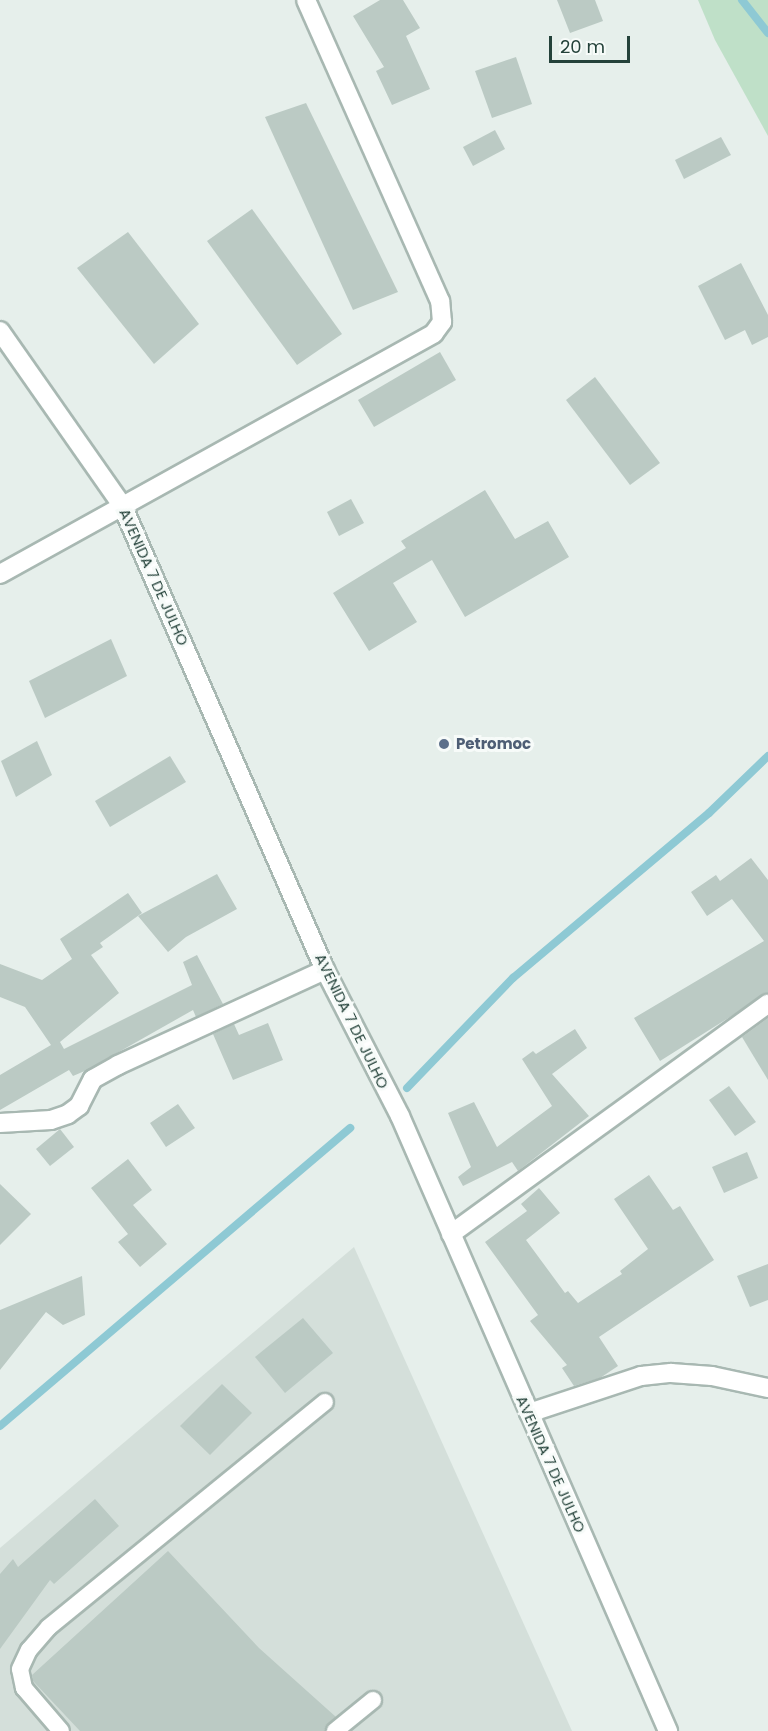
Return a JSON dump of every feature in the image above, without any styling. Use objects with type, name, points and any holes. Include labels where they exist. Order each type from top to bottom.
[{"type":"street","points":[[0,574],[434,333],[442,322],[440,301],[306,0]]},
{"type":"street","name":"AVENIDA 7 DE JULHO","points":[[0,331],[122,505],[325,970],[400,1116],[668,1731]]},
{"type":"street","points":[[0,1123],[51,1120],[68,1114],[79,1106],[93,1079],[118,1065],[325,970]]},
{"type":"street","points":[[451,1234],[768,1004]]},
{"type":"street","points":[[529,1413],[641,1376],[671,1373],[712,1376],[768,1388]]},
{"type":"lane","points":[[62,1731],[24,1688],[20,1669],[29,1650],[49,1627],[325,1402]]},
{"type":"lane","points":[[336,1731],[373,1700]]},
{"type":"shaded area","points":[[354,1247],[572,1731],[0,1731],[0,1548]]},
{"type":"green space","points":[[698,0],[768,0],[768,136],[715,40]]},
{"type":"building","points":[[380,0],[403,0],[420,28],[406,36],[430,89],[392,105],[376,71],[384,67],[353,16]]},
{"type":"building","points":[[557,0],[595,0],[603,21],[570,33]]},
{"type":"building","points":[[516,57],[532,104],[492,118],[475,71]]},
{"type":"building","points":[[306,103],[398,292],[353,310],[265,117]]},
{"type":"building","points":[[495,130],[505,149],[473,166],[463,147]]},
{"type":"building","points":[[721,137],[731,155],[684,179],[675,160]]},
{"type":"building","points":[[252,209],[342,334],[297,365],[207,241]]},
{"type":"building","points":[[128,232],[199,324],[154,364],[77,268]]},
{"type":"building","points":[[741,263],[768,315],[768,337],[752,345],[745,330],[725,340],[698,286]]},
{"type":"building","points":[[440,352],[456,380],[374,427],[358,400]]},
{"type":"building","points":[[595,377],[660,463],[630,485],[566,400]]},
{"type":"building","points":[[485,490],[515,539],[548,521],[569,557],[465,617],[432,560],[393,583],[417,622],[369,651],[333,593],[406,548],[401,541]]},
{"type":"building","points":[[351,499],[364,523],[339,536],[327,512]]},
{"type":"building","points":[[111,639],[127,676],[45,718],[29,681]]},
{"type":"building","points":[[37,741],[52,775],[16,797],[1,761]]},
{"type":"building","points":[[170,756],[186,782],[110,827],[95,801]]},
{"type":"building","points":[[751,858],[768,880],[768,993],[660,1061],[634,1018],[764,941],[732,899],[707,916],[691,892],[716,875],[720,881]]},
{"type":"building","points":[[217,874],[237,909],[186,937],[168,952],[138,916]]},
{"type":"building","points":[[128,893],[142,913],[100,943],[103,947],[91,955],[119,993],[60,1042],[64,1049],[192,985],[183,962],[197,955],[223,1004],[196,1017],[193,1010],[87,1070],[73,1076],[69,1070],[0,1110],[0,1075],[51,1045],[25,1007],[0,997],[0,964],[42,980],[72,959],[60,939]]},
{"type":"building","points":[[768,1018],[768,1080],[742,1037]]},
{"type":"building","points":[[268,1023],[283,1060],[233,1080],[213,1034],[234,1024],[239,1035]]},
{"type":"building","points":[[575,1029],[587,1048],[552,1074],[589,1116],[518,1171],[512,1162],[463,1186],[458,1177],[471,1167],[448,1113],[474,1102],[497,1147],[552,1106],[522,1059],[533,1051],[536,1054]]},
{"type":"building","points":[[729,1086],[756,1122],[735,1136],[709,1100]]},
{"type":"building","points":[[178,1104],[195,1128],[166,1147],[150,1123]]},
{"type":"building","points":[[60,1129],[74,1147],[50,1166],[36,1149]]},
{"type":"building","points":[[747,1152],[758,1178],[724,1193],[712,1167]]},
{"type":"building","points":[[128,1159],[152,1190],[133,1205],[167,1244],[140,1267],[118,1242],[128,1234],[91,1188]]},
{"type":"building","points":[[649,1175],[673,1210],[680,1206],[714,1260],[599,1337],[618,1366],[600,1378],[574,1386],[562,1368],[567,1365],[530,1321],[538,1315],[485,1242],[527,1211],[521,1204],[539,1188],[560,1213],[526,1240],[565,1293],[568,1291],[578,1303],[622,1274],[620,1271],[648,1249],[614,1199]]},
{"type":"building","points":[[0,1184],[31,1214],[0,1245]]},
{"type":"building","points":[[768,1264],[768,1300],[750,1307],[737,1276]]},
{"type":"building","points":[[82,1276],[85,1315],[63,1325],[46,1312],[0,1370],[0,1310]]},
{"type":"building","points":[[303,1318],[333,1353],[285,1393],[255,1357]]},
{"type":"building","points":[[222,1384],[252,1413],[210,1455],[180,1426]]},
{"type":"building","points":[[95,1499],[119,1526],[54,1584],[50,1580],[0,1649],[0,1574],[13,1559],[18,1567]]},
{"type":"building","points":[[168,1551],[259,1648],[336,1717],[328,1723],[325,1731],[80,1731],[33,1681],[32,1675]]},
{"type":"waterway","points":[[742,0],[768,33]]},
{"type":"waterway","points":[[407,1088],[513,978],[709,813],[768,756]]},
{"type":"waterway","points":[[0,1426],[350,1128]]},
{"type":"place","name":"Petromoc","points":[[444,744]]}]
